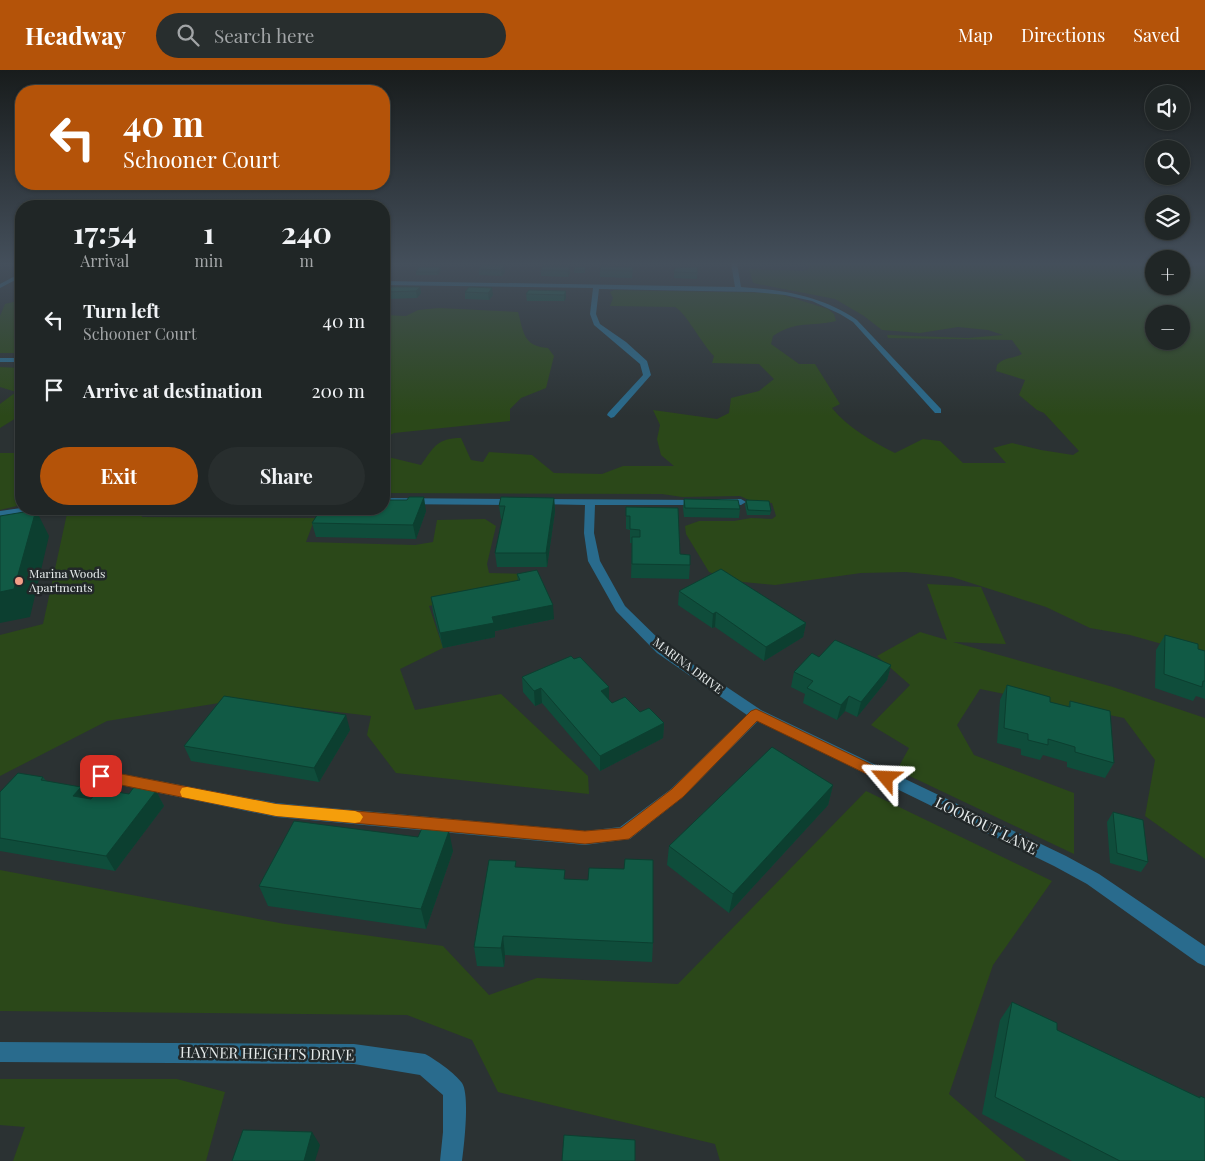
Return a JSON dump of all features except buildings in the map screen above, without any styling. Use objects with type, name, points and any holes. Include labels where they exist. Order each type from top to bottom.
[{"type":"street","points":[[593,314],[597,325],[644,363],[647,374],[611,415]]},
{"type":"street","points":[[846,314],[938,411]]},
{"type":"street","points":[[0,360],[15,360]]},
{"type":"street","points":[[390,501],[741,502]]},
{"type":"street","name":"MARINA DRIVE","points":[[590,502],[588,533],[594,561],[620,608],[662,650],[756,714]]},
{"type":"street","points":[[0,514],[15,512]]},
{"type":"street","points":[[101,776],[276,810],[585,838],[624,834],[678,793],[756,714]]},
{"type":"street","name":"LOOKOUT LANE","points":[[756,714],[1060,861],[1093,879],[1205,957]]},
{"type":"street","name":"HAYNER HEIGHTS DRIVE","points":[[0,1052],[354,1054],[425,1065],[454,1090],[454,1132],[451,1161]]},
{"type":"green space","points":[[1,314],[15,314],[15,336],[13,337],[15,338],[15,353],[0,353]]},
{"type":"green space","points":[[410,314],[519,314],[529,341],[540,347],[548,348],[554,356],[546,388],[521,398],[510,409],[510,421],[394,433],[390,435],[390,315],[406,316]]},
{"type":"green space","points":[[682,314],[834,314],[836,321],[789,328],[773,336],[771,344],[799,364],[815,364],[840,404],[832,408],[838,415],[861,434],[895,453],[923,439],[940,441],[963,463],[1006,463],[993,448],[1012,443],[1073,455],[1079,451],[1044,413],[1037,410],[1019,395],[1025,380],[996,371],[997,365],[1000,362],[1022,354],[1012,340],[888,338],[887,335],[968,338],[1003,335],[988,330],[958,327],[920,333],[882,330],[860,314],[1145,314],[1145,350],[1190,350],[1190,314],[1205,314],[1205,656],[1130,635],[1090,628],[1046,607],[952,577],[906,572],[861,573],[775,585],[733,581],[709,572],[686,534],[685,526],[699,521],[734,521],[751,518],[772,519],[776,516],[772,503],[751,501],[740,496],[390,493],[390,457],[421,465],[437,445],[453,438],[461,438],[471,460],[483,462],[489,452],[532,455],[554,473],[602,474],[623,466],[674,466],[661,455],[657,439],[660,425],[653,410],[717,419],[729,413],[731,398],[759,391],[774,379],[759,364],[712,363],[714,356]]},
{"type":"green space","points":[[0,367],[15,368],[15,392],[0,387]]},
{"type":"green space","points":[[15,393],[15,419],[0,428],[0,404]]},
{"type":"green space","points":[[0,453],[15,453],[15,506],[0,510]]},
{"type":"green space","points":[[67,515],[315,518],[306,542],[415,545],[433,542],[437,520],[485,519],[496,526],[487,564],[489,573],[525,574],[504,590],[429,606],[443,648],[400,669],[415,710],[501,694],[588,776],[589,794],[396,773],[367,735],[371,716],[238,700],[107,721],[0,776],[0,635],[43,624]]},
{"type":"green space","points":[[927,584],[981,587],[1006,644],[953,642],[1113,687],[1205,718],[1205,859],[1145,816],[1155,760],[1124,718],[980,689],[957,725],[974,755],[1074,793],[1074,854],[897,770],[909,748],[871,725],[910,685],[877,656],[920,632],[947,640]]},
{"type":"green space","points":[[866,791],[1052,881],[993,965],[949,1094],[1026,1161],[720,1161],[715,1144],[498,1092],[472,1040],[407,1015],[0,1011],[0,870],[285,924],[443,946],[489,995],[537,978],[678,984]]},
{"type":"green space","points":[[0,1079],[177,1079],[225,1092],[206,1161],[13,1161],[25,1127],[0,1125]]},
{"type":"slow traffic","points":[[187,792],[276,810],[355,817]]},
{"type":"place","name":"Marina Woods Apartments","points":[[19,581]]},
{"type":"route","points":[[101,776],[276,810],[585,838],[624,834],[678,793],[756,714],[886,778]]}]
